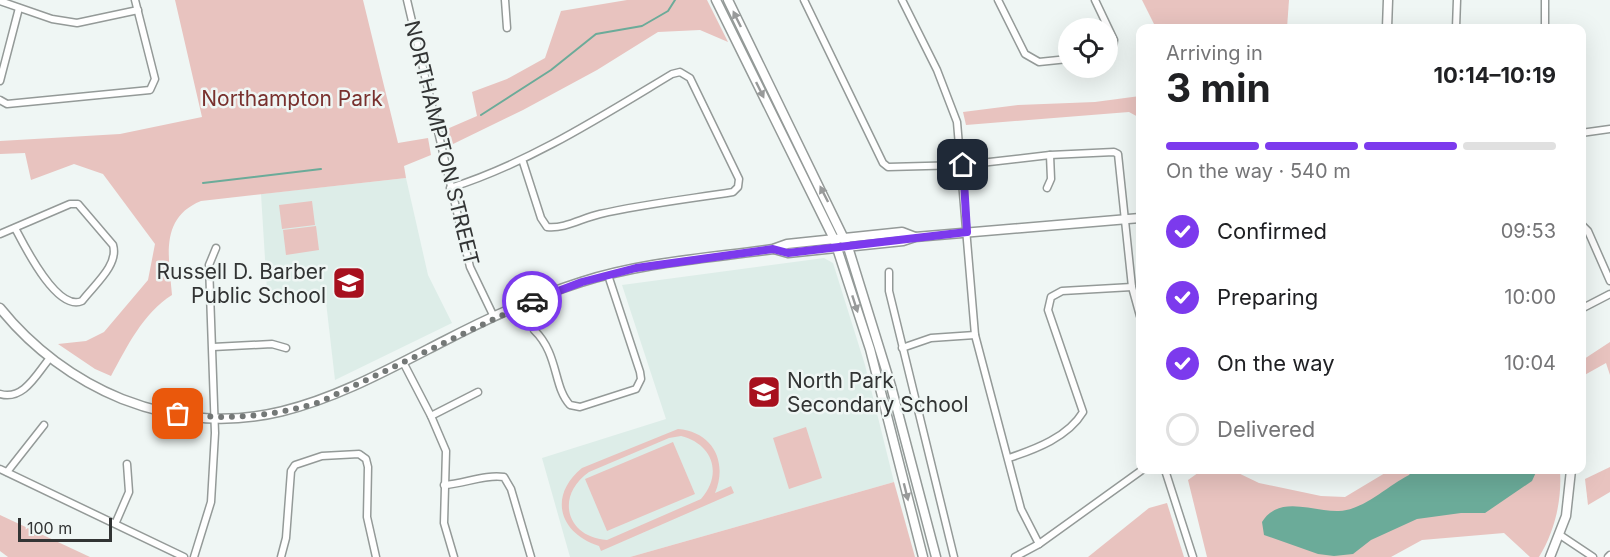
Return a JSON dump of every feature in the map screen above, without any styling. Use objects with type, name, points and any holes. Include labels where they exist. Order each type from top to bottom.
[{"type":"main road","points":[[716,0],[834,239],[870,349],[923,557]]},
{"type":"main road","points":[[728,0],[849,247],[891,386],[936,557]]},
{"type":"main road","points":[[1388,0],[1388,24]]},
{"type":"main road","points":[[773,249],[788,253],[903,241],[915,237],[1136,218]]},
{"type":"main road","points":[[0,308],[21,333],[50,358],[84,381],[129,401],[170,412],[215,417],[263,416],[300,408],[340,394],[494,317],[582,282],[636,268],[773,249],[787,244],[902,232],[915,237]]},
{"type":"main road","points":[[1550,557],[1560,535],[1570,500],[1571,474]]},
{"type":"street","points":[[0,100],[7,104],[150,90],[155,79],[135,0]]},
{"type":"street","name":"NORTHAMPTON STREET","points":[[407,0],[470,267],[494,317]]},
{"type":"street","points":[[505,0],[507,28]]},
{"type":"street","points":[[804,0],[883,163],[895,169],[963,165],[1050,155],[1114,152],[1118,154],[1132,287],[1136,302]]},
{"type":"street","points":[[902,0],[952,106],[963,165],[975,335],[1021,508],[1039,544]]},
{"type":"street","points":[[998,0],[1025,54],[1039,62],[1058,60]]},
{"type":"street","points":[[1095,0],[1104,18]]},
{"type":"street","points":[[1456,24],[1457,0]]},
{"type":"street","points":[[1545,0],[1545,24]]},
{"type":"street","points":[[0,1],[52,19],[77,23],[138,10]]},
{"type":"street","points":[[0,81],[20,8]]},
{"type":"street","points":[[450,188],[489,176],[672,74],[680,72],[690,78],[739,179],[738,187],[733,192],[598,214],[556,228],[547,227],[541,218],[522,159]]},
{"type":"street","points":[[1586,132],[1610,129]]},
{"type":"street","points":[[1047,188],[1051,179],[1050,155]]},
{"type":"street","points":[[0,234],[70,204],[78,204],[83,207],[113,245],[116,254],[113,262],[82,300],[75,304],[66,301],[35,266],[15,228]]},
{"type":"street","points":[[1586,229],[1610,280]]},
{"type":"street","points":[[194,557],[211,502],[215,417],[209,265],[216,248]]},
{"type":"street","points":[[889,272],[889,291],[954,557]]},
{"type":"street","points":[[534,330],[549,348],[565,397],[570,405],[580,407],[636,389],[641,380],[608,275]]},
{"type":"street","points":[[1009,458],[1041,447],[1077,421],[1083,412],[1048,309],[1051,297],[1062,291],[1132,287]]},
{"type":"street","points":[[1586,306],[1610,294]]},
{"type":"street","points":[[902,348],[931,338],[975,335]]},
{"type":"street","points":[[213,347],[272,344],[286,348]]},
{"type":"street","points":[[0,394],[10,395],[29,386],[50,358]]},
{"type":"street","points":[[403,362],[446,451],[444,523],[454,557]]},
{"type":"street","points":[[431,416],[478,392]]},
{"type":"street","points":[[44,425],[4,470],[116,522],[184,557]]},
{"type":"street","points":[[281,557],[286,538],[291,471],[295,465],[322,456],[359,454],[366,459],[368,467],[367,517],[376,557]]},
{"type":"street","points":[[116,522],[129,492],[127,464]]},
{"type":"street","points":[[1015,557],[1039,544],[1136,474]]},
{"type":"street","points":[[1166,474],[1193,557]]},
{"type":"street","points":[[444,485],[464,484],[496,476],[504,477],[531,557]]},
{"type":"street","points":[[1560,535],[1593,557]]},
{"type":"shaded area","name":"Russell D. Barber Public School","points":[[406,178],[428,275],[452,323],[335,380],[326,302],[280,305],[267,291],[261,194]]},
{"type":"shaded area","name":"North Park Secondary School","points":[[824,258],[833,263],[865,365],[894,482],[630,557],[570,557],[542,458],[666,419],[622,285]]},
{"type":"shaded area","points":[[1535,474],[1532,481],[1485,513],[1461,513],[1417,519],[1371,540],[1353,554],[1334,556],[1318,554],[1264,535],[1262,522],[1278,509],[1297,506],[1329,511],[1348,510],[1375,497],[1409,475]]},
{"type":"green space","name":"Northampton Park","points":[[175,0],[363,0],[398,143],[428,138],[431,155],[404,166],[406,178],[201,201],[188,208],[178,218],[170,240],[169,267],[172,295],[152,311],[144,321],[111,376],[95,369],[58,344],[86,341],[104,332],[148,280],[155,244],[103,174],[74,164],[31,180],[25,153],[0,154],[0,141],[120,134],[202,117]]},
{"type":"green space","points":[[627,0],[707,0],[728,42],[700,30],[658,32],[597,70],[451,145],[447,129],[477,116],[472,92],[507,79],[545,58],[561,11]]},
{"type":"green space","points":[[1142,0],[1289,0],[1287,24],[1154,24]]},
{"type":"green space","points":[[1136,97],[1136,116],[1129,112],[966,125],[963,112],[1018,105],[1095,102]]},
{"type":"green space","points":[[312,201],[315,225],[282,229],[279,205]]},
{"type":"green space","points":[[316,226],[319,250],[286,255],[283,230]]},
{"type":"green space","points":[[1610,342],[1610,375],[1606,363],[1586,374],[1586,358]]},
{"type":"green space","points":[[806,427],[822,478],[789,489],[773,438]]},
{"type":"green space","points":[[678,429],[690,431],[709,442],[720,470],[715,493],[731,486],[734,493],[601,551],[599,546],[585,540],[575,532],[567,523],[563,513],[562,502],[565,490],[571,479],[582,468]],"holes":[[[681,436],[692,440],[707,453],[713,470],[712,480],[701,499],[607,540],[593,537],[574,523],[569,503],[572,492],[578,482],[589,472],[669,438]]]},
{"type":"green space","points":[[673,442],[695,494],[607,531],[585,479]]},
{"type":"green space","points":[[1610,467],[1610,492],[1588,505],[1585,479]]},
{"type":"green space","points":[[1196,474],[1240,474],[1259,483],[1321,496],[1345,497],[1383,474],[1560,474],[1560,493],[1553,526],[1539,557],[1530,557],[1504,533],[1422,540],[1391,557],[1207,557],[1188,480]]},
{"type":"green space","points":[[894,482],[915,557],[630,557]]},
{"type":"green space","points":[[1167,503],[1184,557],[1088,557],[1149,508]]},
{"type":"green space","points":[[0,515],[90,557],[8,557],[0,551]]},
{"type":"waterway","points":[[481,115],[551,70],[596,34],[642,26],[668,11],[675,0]]},
{"type":"waterway","points":[[203,183],[321,169]]},
{"type":"way so far","points":[[178,414],[215,417],[263,416],[320,402],[360,385],[487,320],[532,301]]},
{"type":"place","name":"Russell D. Barber Public School","points":[[349,283]]},
{"type":"place","name":"North Park Secondary School","points":[[764,392]]},
{"type":"route","points":[[532,301],[582,282],[636,268],[773,249],[788,253],[967,232],[963,165]]}]
